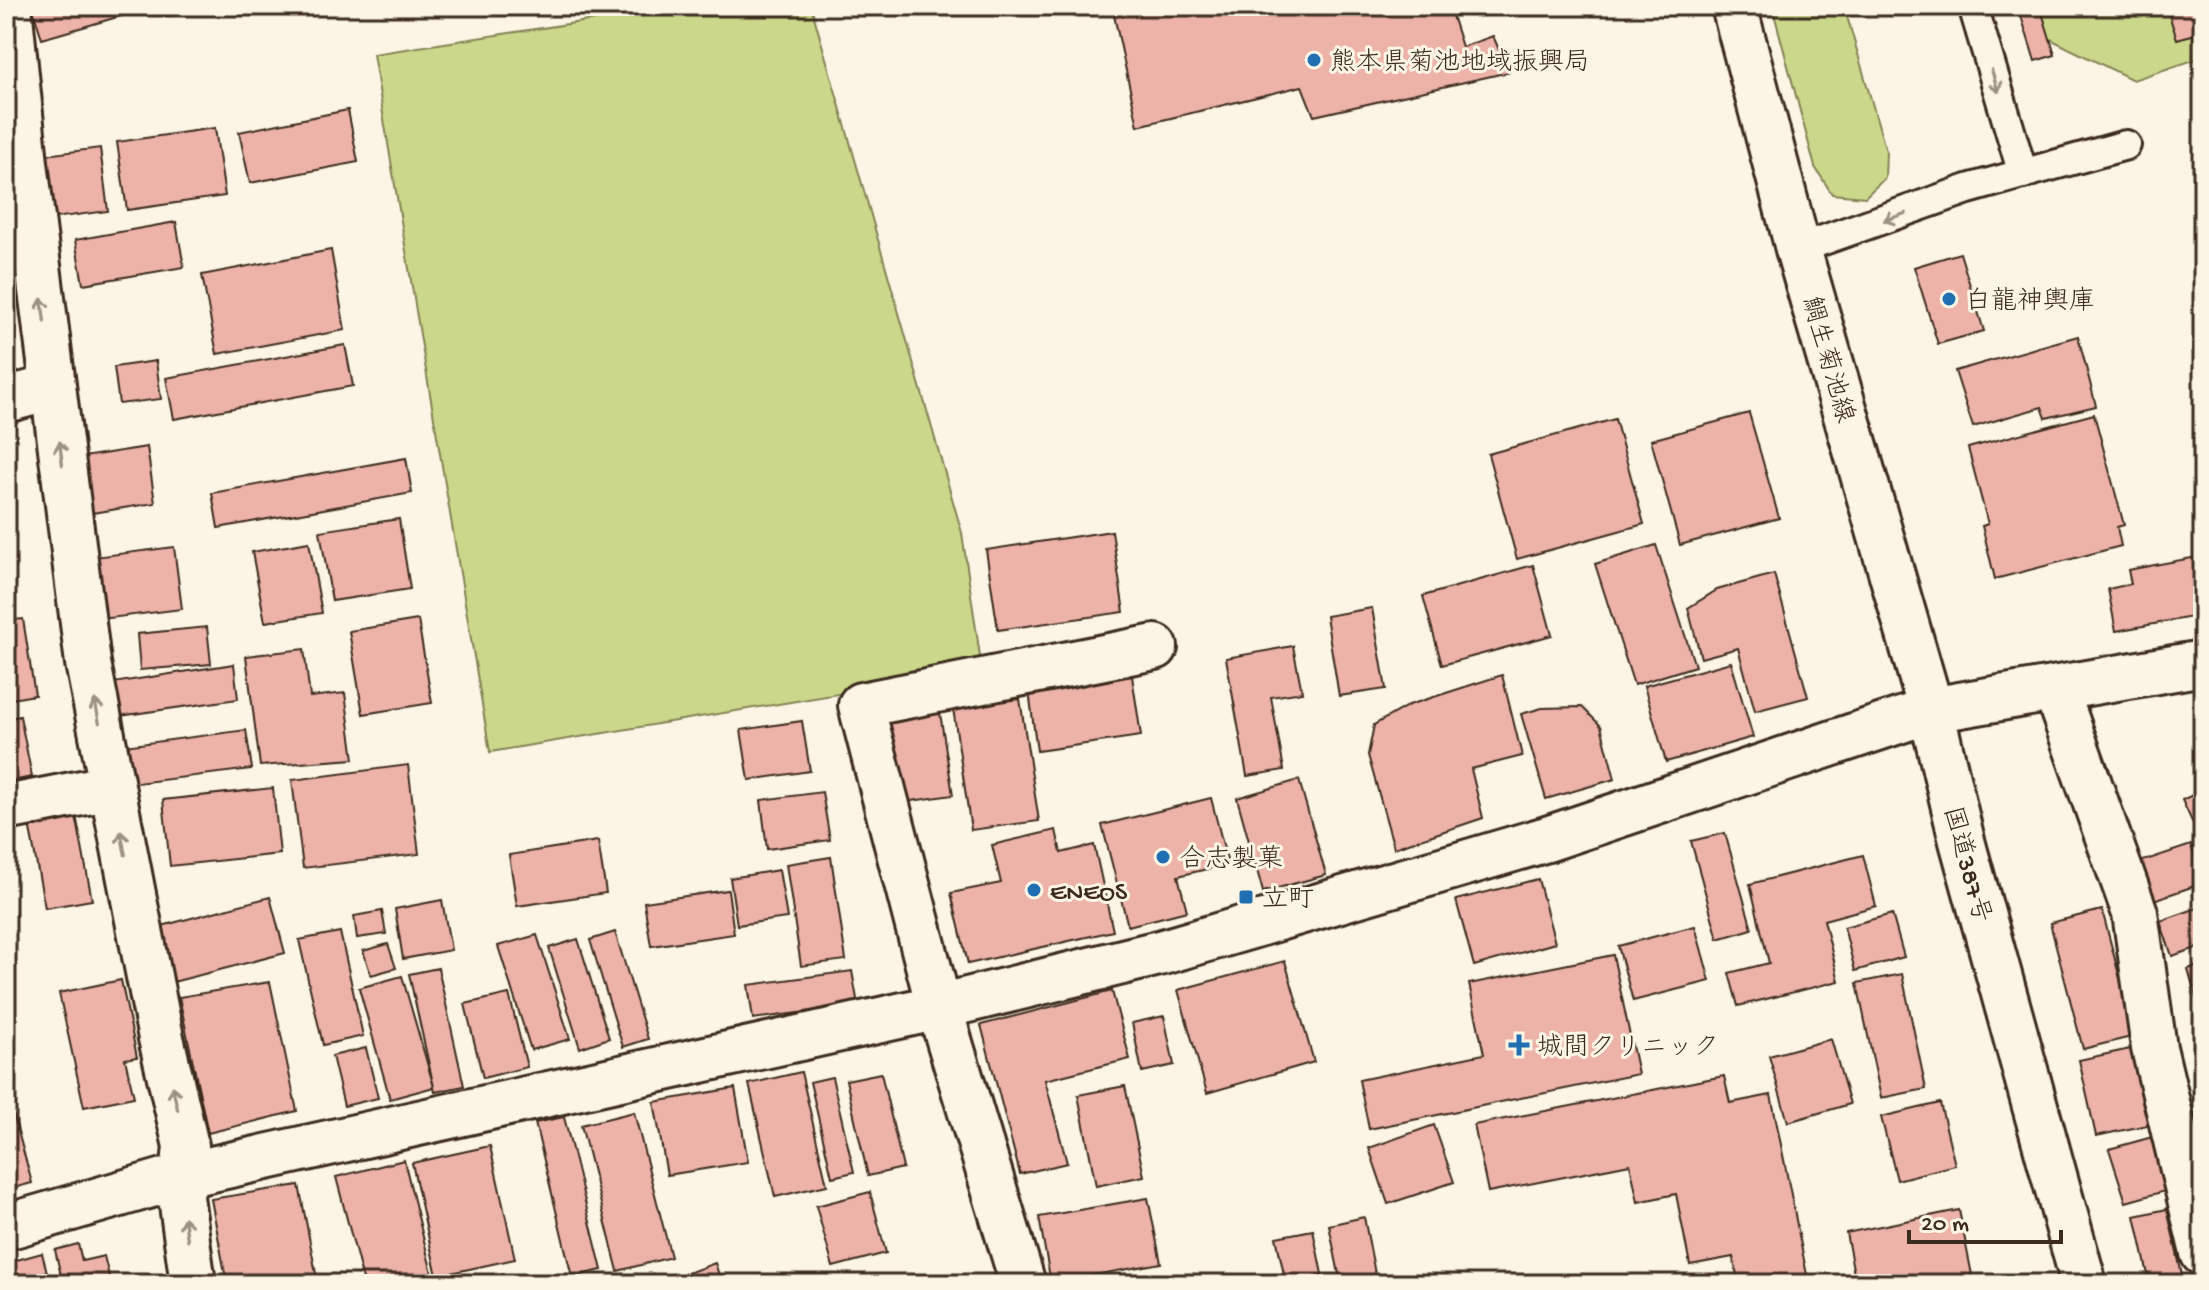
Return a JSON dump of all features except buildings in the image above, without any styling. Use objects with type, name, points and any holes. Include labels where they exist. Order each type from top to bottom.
[{"type":"main road","points":[[9,6],[88,663],[186,1146],[181,1197],[193,1284]]},
{"type":"main road","name":"鯛生菊池線","points":[[1734,6],[1798,249],[1931,710]]},
{"type":"main road","points":[[6,400],[53,387]]},
{"type":"main road","points":[[1023,1284],[939,1007],[861,705],[1155,647]]},
{"type":"main road","points":[[6,1227],[185,1175],[939,1007],[1163,952],[1532,844],[1931,710],[2056,691],[2203,663]]},
{"type":"main road","points":[[2056,691],[2135,913],[2154,1048],[2203,1253]]},
{"type":"main road","name":"国道387号","points":[[1931,710],[1962,841],[2084,1284]]},
{"type":"main road","points":[[6,808],[112,787]]},
{"type":"lane","points":[[1973,6],[2023,174]]},
{"type":"lane","points":[[1798,249],[1968,189],[2126,145]]},
{"type":"green space","points":[[685,6],[811,6],[962,533],[982,670],[490,752],[373,54]]},
{"type":"green space","points":[[1772,6],[1844,6],[1886,151],[1885,178],[1865,197],[1832,194],[1815,167]]},
{"type":"green space","points":[[2032,6],[2203,6],[2203,57],[2133,80],[2042,35]]},
{"type":"place","name":"熊本県菊池地域振興局","points":[[1314,60]]},
{"type":"place","name":"白龍神輿庫","points":[[1949,299]]},
{"type":"place","name":"合志製菓","points":[[1163,857]]},
{"type":"place","name":"ENEOS","points":[[1034,890]]},
{"type":"place","name":"立町","points":[[1246,897]]},
{"type":"place","name":"城間クリニック","points":[[1519,1045]]}]
